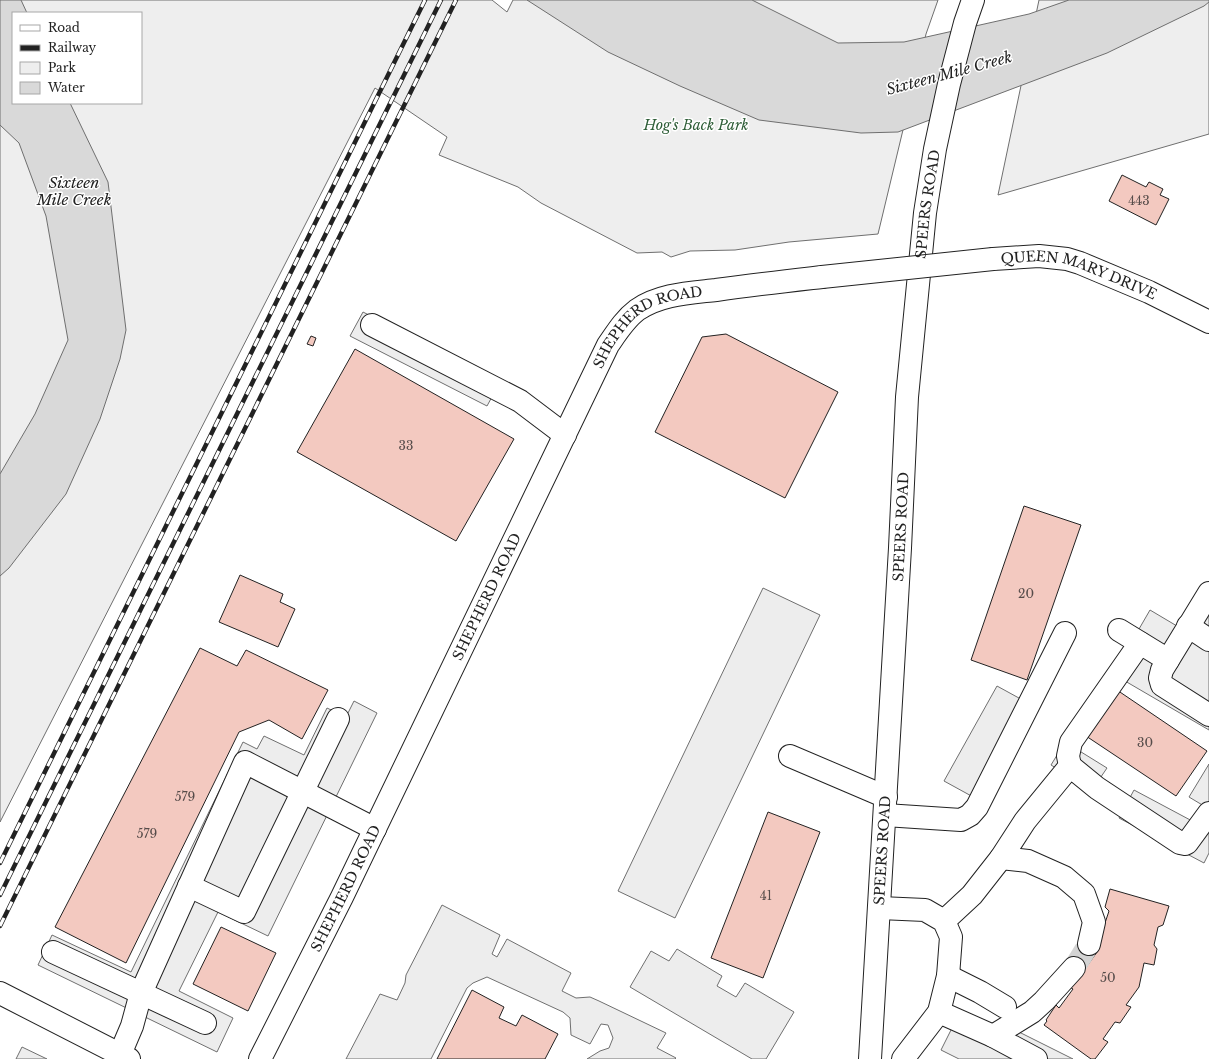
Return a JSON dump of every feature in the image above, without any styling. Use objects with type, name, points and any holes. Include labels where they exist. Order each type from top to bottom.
[{"type":"street","name":"SPEERS ROAD","points":[[870,1059],[886,806],[907,397],[925,213],[934,149],[948,84],[973,0]]},
{"type":"street","name":"QUEEN MARY DRIVE","points":[[822,277],[993,259],[1039,256],[1067,259],[1149,292],[1209,322]]},
{"type":"street","name":"SHEPHERD ROAD","points":[[260,1059],[375,829],[608,345],[619,328],[638,310],[660,299],[677,295],[822,277]]},
{"type":"street","points":[[372,325],[520,401],[565,435]]},
{"type":"street","points":[[1209,593],[1160,672],[1162,685],[1209,714]]},
{"type":"street","points":[[1188,626],[1209,640]]},
{"type":"street","points":[[1119,630],[1168,660]]},
{"type":"street","points":[[790,756],[886,806],[961,820],[970,815],[977,807],[1065,633]]},
{"type":"street","points":[[1140,643],[1071,742],[1068,756],[1070,766],[1097,788],[1180,843],[1187,843],[1209,813]]},
{"type":"street","points":[[189,886],[244,912],[338,719]]},
{"type":"street","points":[[0,993],[122,1057],[141,993],[245,762],[375,829]]},
{"type":"street","points":[[944,921],[972,895],[1001,858],[1025,821],[1070,766]]},
{"type":"street","points":[[1001,858],[1028,861],[1064,877],[1084,894],[1094,922],[1089,944]]},
{"type":"street","points":[[880,908],[925,910],[944,921],[951,936],[948,976],[939,1012],[903,1059]]},
{"type":"street","points":[[53,952],[205,1023]]},
{"type":"street","points":[[993,1036],[1032,1012],[1074,968]]},
{"type":"street","points":[[948,976],[1006,1007]]},
{"type":"street","points":[[939,1012],[993,1036],[1036,1059]]},
{"type":"green space","name":"Hog's Back Park","points":[[0,0],[492,0],[507,12],[513,0],[938,0],[926,34],[878,234],[789,242],[735,250],[690,251],[671,257],[662,252],[637,253],[541,203],[518,187],[439,155],[447,137],[375,88],[0,822]]},
{"type":"green space","points":[[1039,0],[1209,0],[1209,134],[998,195]]},
{"type":"shaded area","points":[[363,312],[500,382],[487,406],[350,336]]},
{"type":"shaded area","points":[[1209,583],[1209,730],[1113,674],[1150,610],[1182,629]]},
{"type":"shaded area","points":[[763,588],[820,615],[675,918],[618,891]]},
{"type":"shaded area","points":[[997,686],[1028,703],[975,798],[944,781]]},
{"type":"shaded area","points":[[354,701],[377,713],[268,936],[218,912],[179,991],[233,1018],[217,1052],[38,965],[52,935],[131,972],[243,742],[257,749],[264,736],[304,755],[327,708],[346,717]]},
{"type":"shaded area","points":[[1065,742],[1107,768],[1092,790],[1051,765]]},
{"type":"shaded area","points":[[1209,764],[1209,809],[1189,797]]},
{"type":"shaded area","points":[[1134,790],[1209,830],[1209,853],[1204,863],[1119,818]]},
{"type":"shaded area","points":[[442,905],[500,935],[492,954],[497,957],[507,939],[571,973],[562,991],[576,998],[590,997],[666,1033],[657,1048],[676,1058],[587,1059],[600,1051],[609,1048],[613,1038],[608,1025],[601,1024],[590,1044],[571,1035],[570,1018],[563,1012],[487,977],[473,983],[467,988],[431,1059],[346,1059],[380,994],[397,1000],[405,983],[406,975]]},
{"type":"shaded area","points":[[677,949],[722,976],[717,986],[736,997],[745,983],[794,1012],[766,1059],[752,1059],[630,987],[651,951],[669,961]]},
{"type":"shaded area","points":[[960,1012],[1005,1035],[1009,1027],[1073,1059],[959,1059],[941,1050]]},
{"type":"shaded area","points":[[22,1047],[47,1059],[16,1059]]},
{"type":"water","name":"Sixteen Mile Creek","points":[[0,0],[21,0],[27,12],[12,12],[12,104],[70,104],[108,182],[126,330],[120,359],[100,419],[66,494],[9,568],[0,576],[0,474],[35,414],[68,340],[46,216],[19,143],[0,125]]},
{"type":"water","points":[[527,0],[752,0],[838,43],[904,42],[1029,14],[1069,0],[1209,0],[1209,2],[1204,6],[1107,53],[898,132],[861,133],[759,120],[680,86],[608,52]]},
{"type":"building","points":[[1122,175],[1146,187],[1149,182],[1163,189],[1160,195],[1169,199],[1156,225],[1109,201]]},
{"type":"building","points":[[726,334],[838,392],[785,498],[655,432],[702,337]]},
{"type":"building","points":[[311,336],[316,338],[313,346],[307,344]]},
{"type":"building","points":[[355,349],[514,439],[456,541],[297,452]]},
{"type":"building","points":[[1024,506],[1081,525],[1027,680],[971,660]]},
{"type":"building","points":[[240,575],[283,594],[280,602],[295,609],[278,647],[219,622]]},
{"type":"building","points":[[200,648],[237,666],[246,650],[328,690],[302,739],[269,720],[239,732],[126,963],[55,927]]},
{"type":"building","points":[[1114,688],[1207,751],[1176,796],[1083,734]]},
{"type":"building","points":[[768,812],[820,832],[763,978],[711,958]]},
{"type":"building","points":[[1110,889],[1169,906],[1163,925],[1158,927],[1154,945],[1157,949],[1154,965],[1144,963],[1139,987],[1126,1005],[1131,1007],[1120,1023],[1115,1022],[1103,1039],[1108,1042],[1095,1059],[1091,1059],[1044,1025],[1056,1005],[1059,1008],[1073,989],[1068,986],[1082,966],[1085,969],[1097,952],[1093,947],[1102,932],[1109,911],[1105,907]]},
{"type":"building","points":[[221,927],[276,953],[248,1011],[193,984]]},
{"type":"building","points":[[472,990],[504,1007],[499,1018],[516,1026],[522,1015],[558,1034],[545,1059],[437,1059]]},
{"type":"tunnel","points":[[1074,968],[1089,944]]},
{"type":"railway","points":[[0,863],[425,0]]},
{"type":"railway","points":[[0,895],[441,0]]},
{"type":"railway","points":[[0,926],[456,0]]}]
